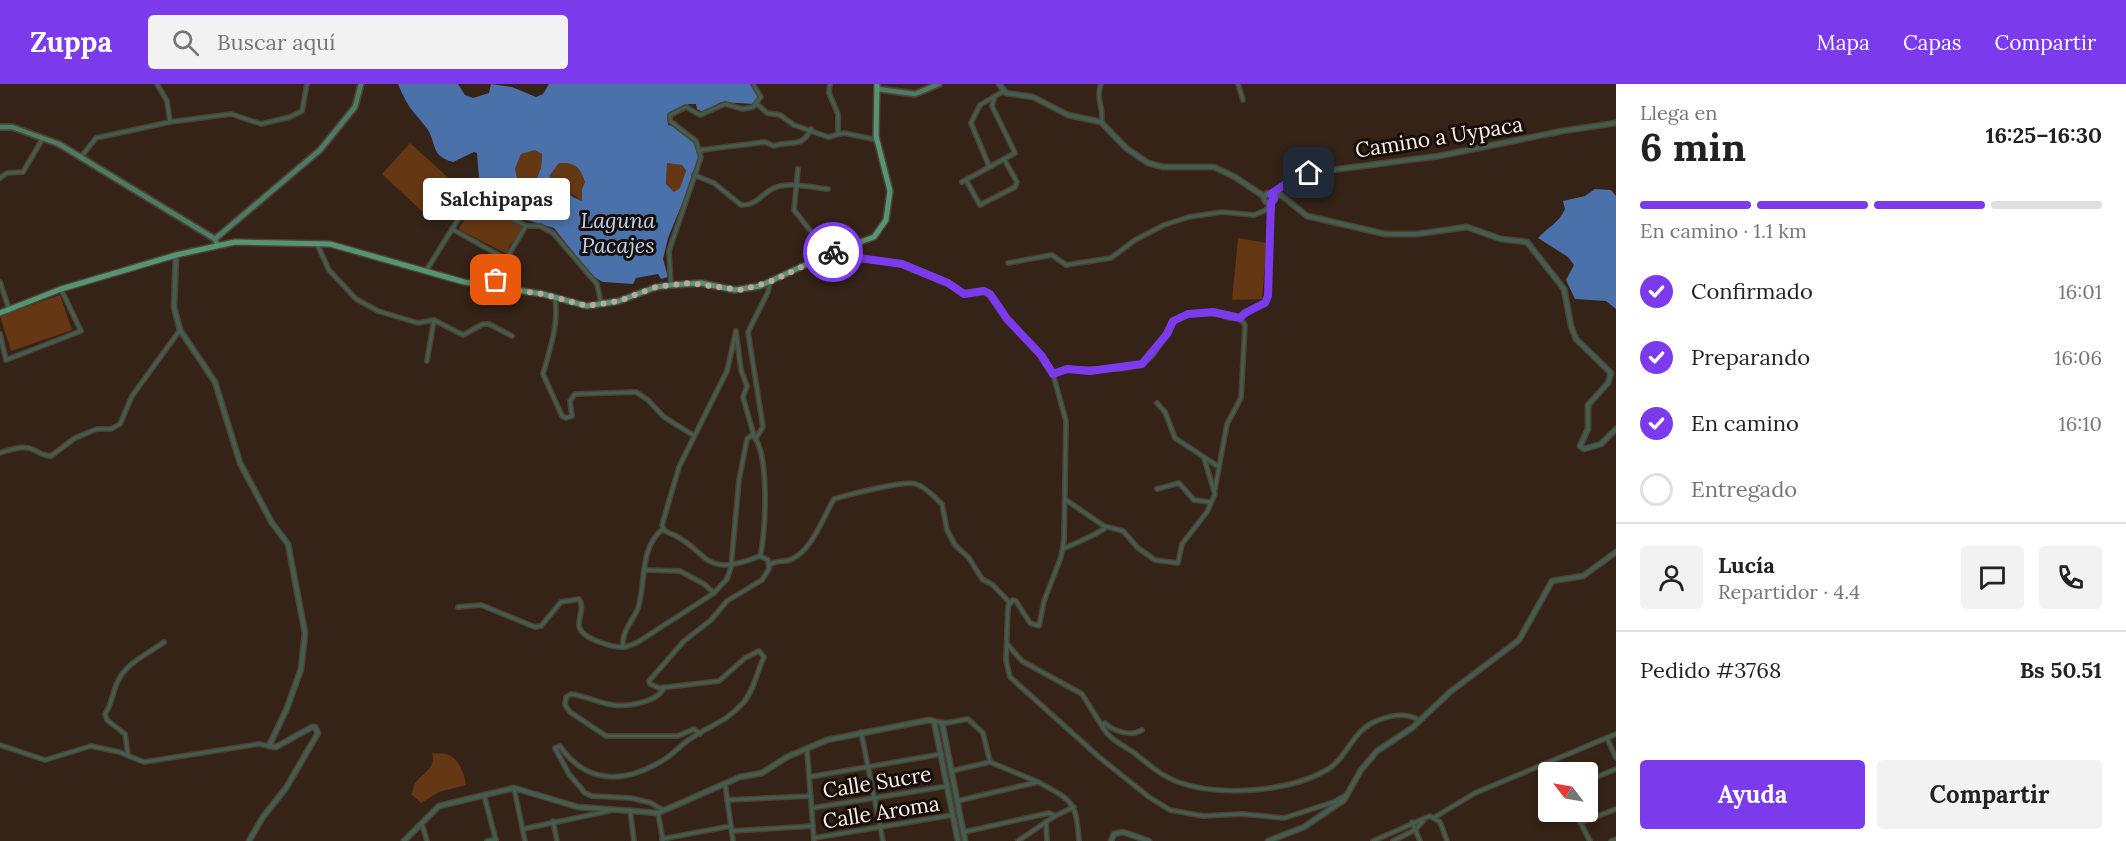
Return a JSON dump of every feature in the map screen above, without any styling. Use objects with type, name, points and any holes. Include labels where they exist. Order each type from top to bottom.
[{"type":"main road","points":[[216,242],[320,150],[355,107],[361,84]]},
{"type":"main road","points":[[0,314],[61,289],[216,242],[316,243],[353,249],[425,272],[495,288],[555,298],[576,305],[601,305],[656,287],[671,285],[701,284],[742,290],[770,282],[823,256],[874,237],[886,220],[890,191],[877,140],[874,117],[877,86],[915,94],[939,84]]},
{"type":"main road","points":[[0,127],[12,127],[43,138],[81,157],[216,242]]},
{"type":"street","points":[[157,84],[167,101],[170,122]]},
{"type":"street","points":[[81,157],[96,138],[170,122],[231,114],[246,121],[273,122],[302,111],[307,84]]},
{"type":"street","points":[[753,84],[760,93],[757,104]]},
{"type":"street","points":[[830,84],[829,93],[838,114],[838,133]]},
{"type":"street","points":[[999,84],[1004,91],[1013,96],[1038,98],[1068,115],[1101,122],[1126,147],[1148,163],[1163,167],[1214,167],[1235,177],[1265,197],[1265,201],[1270,203]]},
{"type":"street","points":[[1101,84],[1097,95],[1103,114],[1101,122]]},
{"type":"street","points":[[1238,84],[1243,100]]},
{"type":"street","points":[[989,166],[971,123],[980,105],[1004,91]]},
{"type":"street","points":[[995,96],[992,106],[1015,153],[989,166],[964,181],[980,205],[1015,187],[1017,182],[1004,159]]},
{"type":"street","points":[[671,285],[669,251],[700,161],[700,150],[689,134],[670,121],[671,114],[686,107],[700,115],[724,104],[743,109],[757,104]]},
{"type":"street","points":[[757,104],[767,113],[780,115],[794,124],[828,136],[838,133],[877,140]]},
{"type":"street","name":"Camino a Uypaca","points":[[1265,197],[1273,195],[1293,179],[1309,173],[1439,156],[1562,131],[1616,123]]},
{"type":"street","points":[[700,150],[717,146],[744,147],[765,142],[774,146],[785,143],[797,144],[804,141],[811,129]]},
{"type":"street","points":[[0,178],[7,173],[23,172],[43,138]]},
{"type":"street","points":[[798,169],[794,210],[818,240],[823,256]]},
{"type":"street","points":[[694,176],[714,183],[741,206],[755,202],[774,188],[828,189]]},
{"type":"street","points":[[1008,263],[1052,255],[1066,265],[1106,259],[1164,225],[1213,212],[1254,215],[1266,210],[1273,195],[1281,195],[1307,216],[1385,234],[1417,234],[1467,227],[1502,239],[1527,242],[1564,289],[1571,326],[1576,339],[1611,373],[1608,383],[1588,405],[1588,429],[1580,446],[1584,449],[1601,444],[1616,429]]},
{"type":"street","points":[[425,272],[472,197],[526,226],[540,226],[563,243],[597,284],[601,305]]},
{"type":"street","points":[[1240,318],[1267,300],[1270,203]]},
{"type":"street","points":[[495,288],[506,259],[526,226]]},
{"type":"street","points":[[452,229],[506,259]]},
{"type":"street","points":[[316,243],[322,260],[329,270],[356,299],[378,311],[418,323],[434,320],[463,335],[483,324],[489,324],[512,336]]},
{"type":"street","points":[[835,251],[838,255],[902,264],[948,283],[964,294],[984,291],[990,294],[1007,319],[1041,355],[1053,374],[1066,421],[1062,550],[1044,601],[1040,626],[1030,623],[1019,603],[1013,600],[1010,603],[1007,613],[1006,660],[1010,677],[1099,757],[1149,797],[1170,810],[1203,816],[1242,814],[1284,818],[1334,802],[1347,794]]},
{"type":"street","points":[[176,255],[174,307],[180,330],[215,382],[240,464],[290,551],[305,642],[301,669],[287,708],[269,746]]},
{"type":"street","points":[[0,282],[10,310]]},
{"type":"street","points":[[458,607],[481,605],[536,627],[541,626],[561,602],[579,599],[582,604],[580,630],[590,637],[623,647],[650,635],[678,618],[694,603],[714,593],[727,579],[731,567],[739,480],[747,439],[755,437],[763,427],[748,332],[770,288],[770,282]]},
{"type":"street","points":[[0,334],[6,360],[81,331],[61,289]]},
{"type":"street","points":[[555,298],[557,308],[551,352],[543,374],[562,416],[566,418],[572,416],[570,401],[575,394],[630,391],[642,395],[664,417],[689,430],[693,436]]},
{"type":"street","points":[[1053,374],[1067,369],[1090,371],[1142,364],[1167,334],[1173,321],[1188,314],[1213,312],[1240,318],[1245,325],[1241,398],[1227,423],[1211,502],[1182,544],[1178,563],[1155,560],[1138,548],[1123,531],[1106,527],[1065,500]]},
{"type":"street","points":[[427,361],[434,320]]},
{"type":"street","points":[[0,453],[31,448],[42,456],[51,456],[75,438],[97,429],[111,429],[120,424],[132,396],[180,330]]},
{"type":"street","points":[[623,647],[623,637],[638,606],[644,570],[654,539],[663,529],[679,467],[727,371],[736,331],[741,370],[747,386],[743,397],[755,437],[760,445],[764,478],[764,532],[760,556]]},
{"type":"street","points":[[1157,403],[1165,412],[1175,438],[1219,467]]},
{"type":"street","points":[[1204,458],[1215,489]]},
{"type":"street","points":[[663,810],[651,803],[631,798],[592,796],[585,793],[569,774],[555,748],[560,746],[575,764],[593,775],[615,777],[657,764],[727,718],[745,701],[764,657],[762,652],[751,654],[719,681],[664,687],[650,684],[650,676],[727,601],[762,580],[769,564],[776,560],[791,560],[801,552],[823,522],[834,499],[852,493],[886,488],[899,482],[915,483],[942,504],[947,530],[955,545],[969,558],[982,579],[993,585],[1010,603]]},
{"type":"street","points":[[1157,489],[1179,483],[1194,500],[1211,502]]},
{"type":"street","points":[[1062,550],[1088,535],[1101,532],[1106,527]]},
{"type":"street","points":[[663,529],[678,536],[702,558],[731,567],[760,556],[768,560],[769,564]]},
{"type":"street","points":[[1268,841],[1304,827],[1338,805],[1366,761],[1383,746],[1420,721],[1450,692],[1519,640],[1552,581],[1583,576],[1616,552]]},
{"type":"street","points":[[644,570],[680,571],[704,584],[714,593]]},
{"type":"street","points":[[128,755],[126,736],[107,720],[105,714],[111,705],[119,679],[136,660],[164,642]]},
{"type":"street","points":[[1007,644],[1022,662],[1082,694],[1109,736],[1155,769],[1179,782],[1212,789],[1258,789],[1311,777],[1329,769],[1339,761],[1362,729],[1377,721],[1408,715],[1420,721]]},
{"type":"street","points":[[664,687],[663,692],[655,698],[626,704],[612,705],[571,694],[566,697],[565,705],[570,712],[606,736],[678,736],[694,729],[700,734]]},
{"type":"street","points":[[404,841],[439,806],[514,789],[578,807],[658,813],[725,783],[762,773],[787,757],[827,740],[861,732],[934,721],[942,723],[968,719],[983,734],[990,762]]},
{"type":"street","points":[[934,721],[958,841]]},
{"type":"street","points":[[942,723],[965,841]]},
{"type":"street","points":[[1102,726],[1105,723],[1116,731],[1135,733],[1142,730]]},
{"type":"street","points":[[0,746],[45,760],[91,746],[128,755],[144,762],[154,762],[200,752],[259,744],[276,747],[312,727],[317,730],[315,738],[286,788],[263,817],[249,841]]},
{"type":"street","points":[[861,732],[883,841]]},
{"type":"street","points":[[1373,841],[1412,822],[1435,817],[1474,793],[1616,734]]},
{"type":"street","points":[[1607,738],[1616,758]]},
{"type":"street","points":[[807,749],[814,840]]},
{"type":"street","points":[[809,777],[942,754]]},
{"type":"street","points":[[951,771],[990,762],[1061,794],[1074,807],[1078,815],[1079,841]]},
{"type":"street","points":[[1598,776],[1616,769]]},
{"type":"street","points":[[957,801],[1038,782]]},
{"type":"street","points":[[725,783],[733,841]]},
{"type":"street","name":"Calle Sucre","points":[[812,807],[948,786]]},
{"type":"street","points":[[514,789],[525,841]]},
{"type":"street","points":[[484,795],[496,840],[487,841]]},
{"type":"street","points":[[727,800],[811,796]]},
{"type":"street","points":[[1018,841],[1055,816],[1074,807]]},
{"type":"street","points":[[523,830],[620,809]]},
{"type":"street","points":[[1590,841],[1580,823],[1616,809]]},
{"type":"street","points":[[630,810],[634,841]]},
{"type":"street","points":[[658,813],[662,840]]},
{"type":"street","points":[[964,832],[1049,813],[1055,816]]},
{"type":"street","name":"Calle Aroma","points":[[814,840],[954,815]]},
{"type":"street","points":[[1435,817],[1440,822],[1447,841]]},
{"type":"street","points":[[1393,841],[1415,830],[1425,819]]},
{"type":"street","points":[[422,822],[427,841]]},
{"type":"street","points":[[553,822],[557,841]]},
{"type":"street","points":[[1046,822],[1047,841]]},
{"type":"street","points":[[1412,822],[1420,841]]},
{"type":"street","name":"Calle Sucre","points":[[662,840],[732,829],[813,826]]},
{"type":"street","points":[[1111,841],[1114,834],[1123,831],[1149,841]]},
{"type":"street","points":[[1611,841],[1616,839]]},
{"type":"shaded area","points":[[410,143],[453,182],[425,214],[382,174]]},
{"type":"shaded area","points":[[535,149],[542,154],[541,168],[534,185],[518,181],[515,169],[521,154]]},
{"type":"shaded area","points":[[559,163],[576,166],[581,173],[585,182],[582,189],[582,201],[567,191],[548,189],[550,175]]},
{"type":"shaded area","points":[[667,163],[682,165],[686,172],[680,189],[674,192],[666,184]]},
{"type":"shaded area","points":[[477,200],[523,228],[510,245],[507,254],[460,230],[459,228]]},
{"type":"shaded area","points":[[1238,238],[1267,243],[1262,299],[1232,300]]},
{"type":"shaded area","points":[[60,295],[72,330],[11,351],[0,316]]},
{"type":"shaded area","points":[[432,753],[451,756],[463,772],[466,785],[439,792],[421,803],[411,794],[414,785],[430,767],[433,759]]},
{"type":"water","name":"Laguna Pacajes","points":[[398,84],[458,84],[465,95],[473,98],[489,93],[491,84],[512,87],[536,97],[543,94],[549,84],[750,84],[758,95],[754,104],[721,102],[703,112],[697,109],[696,104],[689,104],[669,113],[668,125],[681,128],[695,143],[700,160],[668,238],[663,259],[668,277],[661,279],[658,274],[636,278],[633,284],[603,282],[592,276],[554,228],[527,220],[476,189],[479,178],[477,153],[474,152],[453,162],[440,156],[430,133]],"holes":[[[535,150],[542,154],[541,168],[534,185],[518,181],[515,169],[521,154]],[[559,163],[576,166],[585,182],[582,189],[582,201],[567,191],[548,189],[550,175]],[[667,163],[682,165],[686,171],[680,188],[674,192],[666,184]]]},
{"type":"water","points":[[1595,189],[1611,190],[1616,196],[1616,309],[1606,301],[1575,299],[1566,280],[1574,265],[1568,257],[1538,238],[1562,214],[1565,209],[1563,201],[1585,196]]},
{"type":"way so far","points":[[496,280],[495,288],[543,294],[576,305],[601,305],[656,287],[688,283],[727,290],[742,290],[760,286],[833,252]]},
{"type":"place","name":"Salchipapas","points":[[496,280]]},
{"type":"route","points":[[833,252],[835,251],[838,255],[902,264],[927,276],[942,280],[964,294],[984,291],[990,294],[1021,336],[1041,355],[1053,374],[1067,369],[1090,371],[1129,367],[1142,364],[1152,355],[1167,334],[1170,325],[1178,317],[1213,312],[1231,318],[1240,318],[1265,303],[1268,296],[1267,268],[1271,203],[1274,201],[1274,196],[1271,194],[1299,175],[1309,173]]}]
